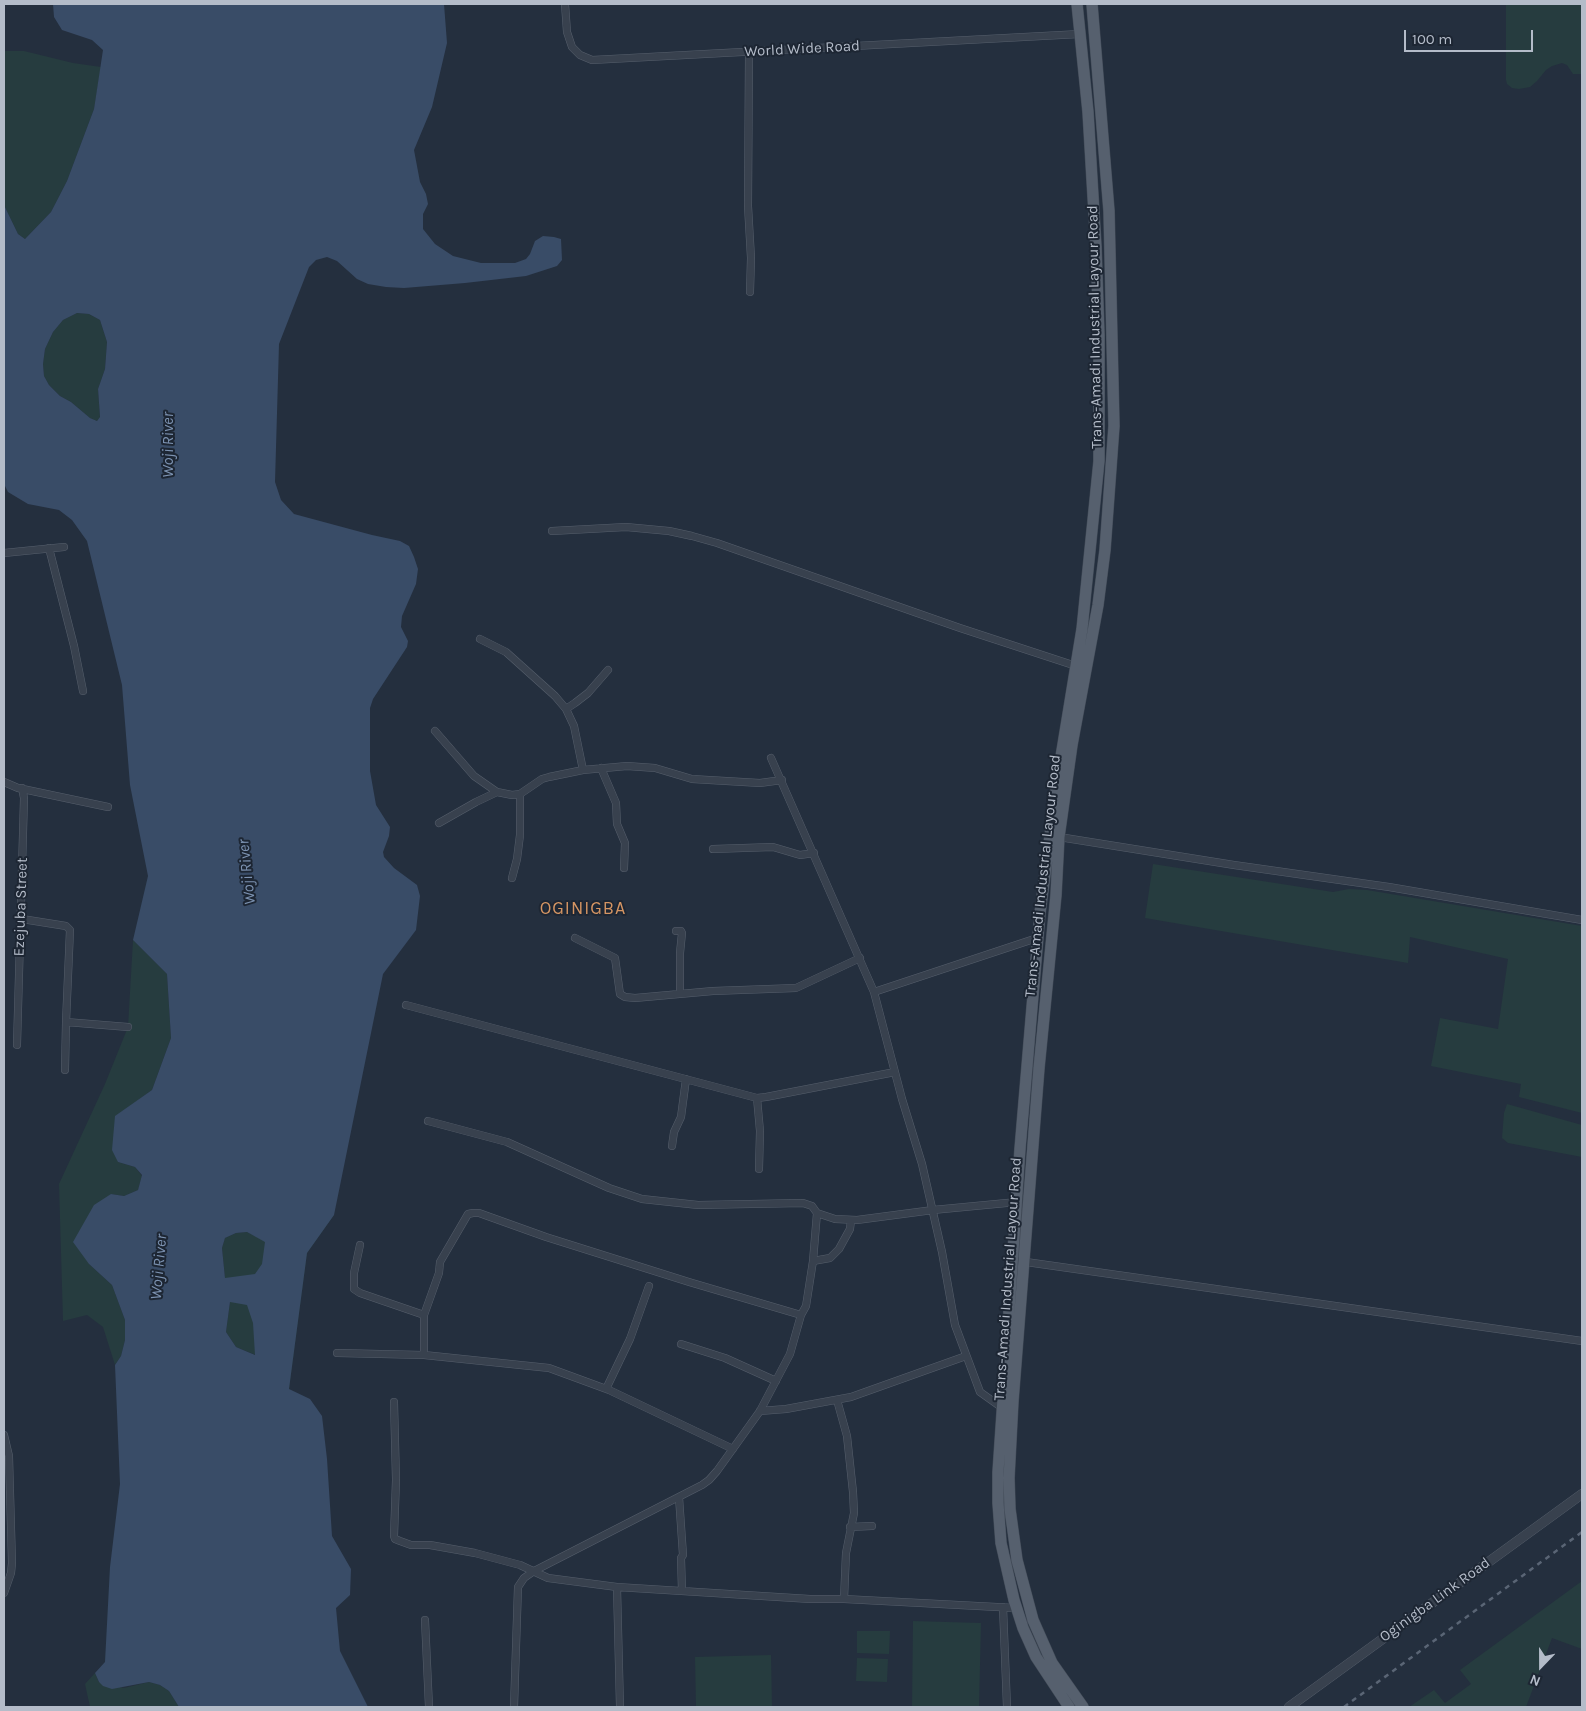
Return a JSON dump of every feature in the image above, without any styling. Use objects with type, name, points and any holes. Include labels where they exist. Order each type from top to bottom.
[{"type":"main road","name":"Trans-Amadi Industrial Layour Road","points":[[1069,1707],[1036,1657],[1016,1608],[1001,1542],[998,1472],[1001,1408],[1037,938],[1047,847],[1089,576],[1099,461],[1099,330],[1096,238],[1088,112],[1077,4]]},
{"type":"main road","name":"Trans-Amadi Industrial Layour Road","points":[[1082,1707],[1065,1684],[1042,1642],[1025,1591],[1013,1535],[1009,1478],[1012,1412],[1039,1068],[1056,895],[1059,837],[1072,745],[1102,578],[1114,426],[1109,211],[1092,4]]},
{"type":"main road","points":[[1100,425],[1114,426]]},
{"type":"street","name":"World Wide Road","points":[[565,4],[566,32],[572,47],[580,55],[592,60],[1080,34]]},
{"type":"street","points":[[749,52],[748,206],[751,258],[750,292]]},
{"type":"street","points":[[552,531],[626,527],[669,531],[692,536],[1076,666]]},
{"type":"street","points":[[4,554],[64,547]]},
{"type":"street","points":[[49,548],[74,646],[83,691]]},
{"type":"street","points":[[480,639],[506,652],[555,696],[566,709],[574,726],[583,770]]},
{"type":"street","points":[[566,709],[588,693],[608,670]]},
{"type":"street","points":[[435,732],[474,776],[497,792],[512,795],[520,794],[542,779],[549,777],[583,770],[627,766],[650,767],[692,779],[736,782],[782,780]]},
{"type":"street","points":[[771,758],[874,992],[922,1164],[955,1325],[980,1392],[1001,1408]]},
{"type":"street","points":[[601,768],[616,803],[617,824],[625,843],[624,868]]},
{"type":"street","points":[[4,782],[18,788],[108,807]]},
{"type":"street","name":"Ezejuba Street","points":[[17,1045],[22,919],[24,798],[22,788]]},
{"type":"street","points":[[439,823],[497,792]]},
{"type":"street","points":[[512,878],[520,835],[520,794]]},
{"type":"street","points":[[1059,837],[1234,865],[1390,887],[1582,920]]},
{"type":"street","points":[[713,850],[773,848],[800,855],[814,853]]},
{"type":"street","points":[[22,919],[69,927],[65,1070]]},
{"type":"street","points":[[676,931],[681,931],[682,933],[680,994]]},
{"type":"street","points":[[575,938],[615,958],[620,994],[625,997],[635,998],[796,988],[860,958]]},
{"type":"street","points":[[874,992],[1037,938]]},
{"type":"street","points":[[406,1005],[757,1098],[766,1098],[895,1072]]},
{"type":"street","points":[[66,1022],[128,1027]]},
{"type":"street","points":[[672,1146],[674,1132],[681,1117],[686,1079]]},
{"type":"street","points":[[757,1098],[760,1131],[759,1169]]},
{"type":"street","points":[[428,1121],[515,1145],[591,1181],[642,1199],[698,1205],[803,1203],[812,1206],[817,1213],[834,1219],[851,1220],[1017,1202]]},
{"type":"street","points":[[424,1355],[424,1315],[440,1272],[440,1262],[468,1214],[473,1213],[479,1213],[689,1282],[801,1315]]},
{"type":"street","points":[[514,1707],[518,1587],[524,1578],[534,1571],[709,1480],[760,1411],[790,1354],[801,1315],[806,1306],[813,1261],[817,1213]]},
{"type":"street","points":[[813,1261],[830,1258],[839,1249],[850,1229],[851,1220]]},
{"type":"street","points":[[360,1245],[354,1273],[354,1288],[360,1292],[424,1315]]},
{"type":"street","points":[[1012,1260],[1582,1342]]},
{"type":"street","points":[[606,1389],[630,1340],[649,1286]]},
{"type":"street","points":[[681,1344],[725,1358],[776,1381]]},
{"type":"street","points":[[337,1353],[424,1355],[545,1367],[606,1389],[733,1449]]},
{"type":"street","points":[[760,1411],[786,1409],[850,1398],[966,1356]]},
{"type":"street","points":[[837,1400],[847,1436],[854,1492],[854,1513],[846,1552],[844,1599]]},
{"type":"street","points":[[394,1402],[396,1480],[394,1536],[396,1540],[411,1545],[430,1545],[475,1553],[520,1564],[548,1578],[617,1587],[810,1599],[1016,1608]]},
{"type":"street","points":[[4,1435],[9,1456],[12,1563],[4,1593]]},
{"type":"street","name":"Oginigba Link Road","points":[[1289,1707],[1582,1494]]},
{"type":"street","points":[[679,1497],[683,1554],[681,1558],[682,1591]]},
{"type":"street","points":[[850,1527],[872,1526]]},
{"type":"street","points":[[617,1587],[620,1707]]},
{"type":"street","points":[[1003,1607],[1007,1707]]},
{"type":"street","points":[[425,1620],[429,1707]]},
{"type":"green space","points":[[1506,4],[1582,4],[1582,74],[1573,74],[1567,65],[1562,63],[1546,70],[1530,87],[1519,89],[1512,88],[1507,84]]},
{"type":"green space","points":[[4,51],[24,51],[73,63],[101,67],[94,109],[67,181],[51,212],[25,239],[18,234],[4,205]]},
{"type":"green space","points":[[77,313],[89,314],[100,320],[107,342],[105,369],[98,389],[100,417],[97,421],[60,396],[49,385],[44,376],[45,349],[53,332],[63,320]]},
{"type":"green space","points":[[1153,864],[1333,892],[1349,889],[1367,890],[1582,926],[1582,1113],[1519,1097],[1521,1084],[1431,1066],[1440,1018],[1498,1029],[1508,959],[1410,937],[1408,963],[1145,918]]},
{"type":"green space","points":[[133,940],[167,974],[171,1038],[152,1090],[115,1117],[118,1162],[135,1167],[142,1176],[138,1190],[124,1196],[111,1194],[89,1264],[112,1285],[125,1320],[125,1340],[121,1356],[115,1365],[103,1327],[87,1315],[63,1321],[59,1184],[105,1084],[128,1027]]},
{"type":"green space","points":[[1507,1104],[1582,1125],[1582,1157],[1508,1143],[1502,1138],[1504,1113]]},
{"type":"green space","points":[[334,1215],[307,1253],[289,1389],[256,1355],[236,1347],[226,1332],[230,1302],[222,1248],[225,1238],[236,1233],[247,1232],[265,1241]]},
{"type":"green space","points":[[1582,1581],[1582,1649],[1552,1638],[1526,1707],[1409,1707],[1434,1690],[1445,1703],[1471,1684],[1460,1670]]},
{"type":"green space","points":[[913,1621],[981,1623],[979,1707],[912,1707]]},
{"type":"green space","points":[[857,1631],[890,1631],[889,1654],[857,1653]]},
{"type":"green space","points":[[771,1655],[772,1707],[696,1707],[695,1657]]},
{"type":"green space","points":[[857,1658],[888,1659],[887,1682],[856,1681]]},
{"type":"green space","points":[[95,1673],[99,1682],[124,1688],[149,1682],[160,1685],[169,1691],[179,1707],[90,1707],[85,1684]]},
{"type":"water","name":"Woji River","points":[[53,4],[444,4],[447,43],[432,107],[414,150],[420,182],[426,194],[428,204],[423,214],[423,229],[435,244],[453,256],[481,263],[515,263],[526,259],[535,241],[543,236],[561,239],[562,260],[557,266],[526,276],[465,283],[404,288],[386,287],[368,284],[357,279],[337,261],[327,257],[316,260],[309,267],[279,344],[275,482],[281,500],[294,514],[400,541],[409,546],[418,569],[416,584],[402,616],[401,627],[408,641],[407,647],[373,699],[370,708],[370,771],[376,805],[390,827],[383,852],[384,857],[394,868],[417,885],[420,896],[416,930],[383,974],[334,1215],[307,1253],[289,1389],[310,1399],[322,1416],[332,1536],[351,1569],[350,1595],[336,1608],[340,1651],[368,1707],[179,1707],[169,1691],[160,1685],[149,1682],[112,1689],[103,1686],[95,1673],[105,1662],[110,1567],[120,1484],[115,1365],[121,1356],[125,1340],[125,1320],[112,1285],[89,1264],[73,1242],[94,1205],[111,1194],[124,1196],[138,1190],[142,1175],[135,1167],[118,1162],[112,1150],[115,1116],[152,1090],[171,1038],[167,974],[133,940],[148,876],[130,785],[122,685],[87,541],[72,520],[59,510],[28,504],[8,492],[4,484],[4,205],[18,234],[25,239],[51,212],[67,181],[94,109],[103,50],[92,40],[62,30],[54,17]],"holes":[[[77,313],[89,314],[100,320],[107,342],[105,369],[98,389],[100,417],[97,421],[60,396],[49,385],[44,376],[45,349],[53,332],[63,320]],[[247,1232],[265,1242],[262,1264],[255,1274],[225,1278],[222,1248],[225,1238],[236,1233]],[[230,1302],[247,1305],[253,1323],[255,1355],[236,1347],[226,1332]]]},
{"type":"railway","points":[[1344,1707],[1582,1532]]},
{"type":"district","name":"OGINIGBA","points":[[583,909]]}]
